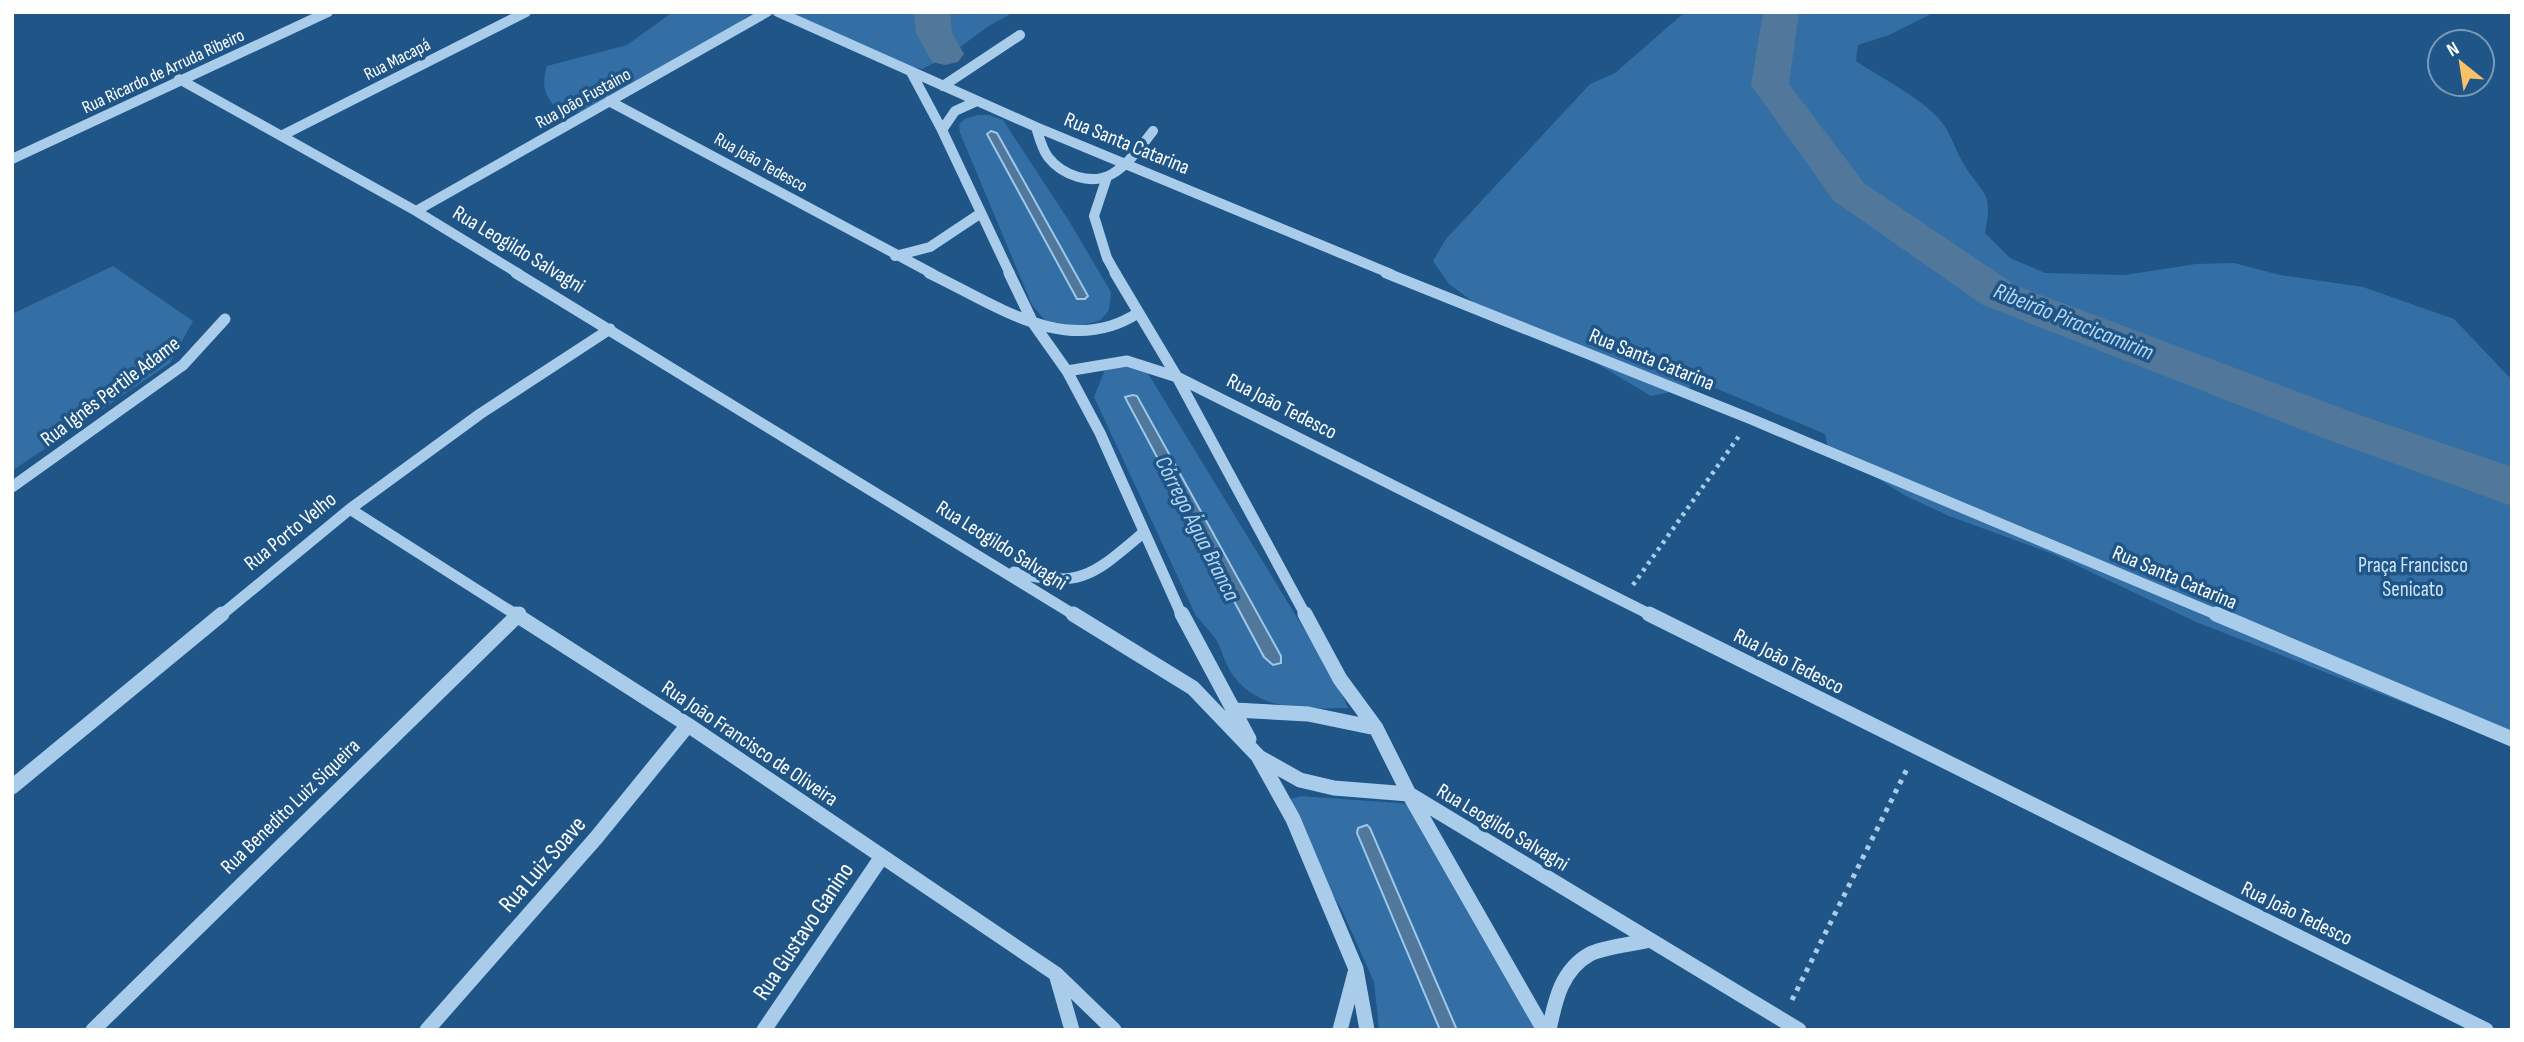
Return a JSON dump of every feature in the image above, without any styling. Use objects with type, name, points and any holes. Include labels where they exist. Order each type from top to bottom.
[{"type":"street","name":"Rua Ricardo de Arruda Ribeiro","points":[[12,159],[328,12]]},
{"type":"street","name":"Rua Macapá","points":[[283,135],[526,12]]},
{"type":"street","name":"Rua João Fustaino","points":[[416,211],[767,12]]},
{"type":"street","name":"Rua Santa Catarina","points":[[778,12],[1036,127],[1372,267],[1751,419],[2512,739]]},
{"type":"street","points":[[943,86],[1020,35]]},
{"type":"street","points":[[911,72],[942,130],[1033,323],[1067,371],[1100,433],[1177,606],[1293,819],[1356,969],[1367,1030]]},
{"type":"street","name":"Rua Leogildo Salvagni","points":[[179,79],[416,211],[1193,688],[1259,757],[1300,780],[1334,788],[1409,794],[1799,1030]]},
{"type":"street","name":"Rua João Tedesco","points":[[610,101],[895,256],[1043,328],[1083,332],[1121,324],[1138,313]]},
{"type":"street","points":[[942,130],[945,119],[951,113],[977,101]]},
{"type":"street","points":[[1036,127],[1047,155],[1055,164],[1078,177],[1092,180],[1107,177],[1125,163],[1153,131]]},
{"type":"street","points":[[1107,177],[1094,216],[1107,258],[1177,377],[1340,679],[1376,728],[1409,794],[1547,1030]]},
{"type":"street","points":[[895,256],[919,252],[936,245],[981,213]]},
{"type":"street","name":"Rua Ignês Pertile Adame","points":[[12,487],[183,365],[225,319]]},
{"type":"street","name":"Rua Porto Velho","points":[[12,787],[350,509],[480,414],[611,329]]},
{"type":"street","name":"Rua João Tedesco","points":[[1067,371],[1127,361],[1177,377],[1917,749],[2486,1030]]},
{"type":"street","name":"Rua João Francisco de Oliveira","points":[[350,509],[519,614],[688,725],[1056,974],[1114,1030]]},
{"type":"street","points":[[1001,569],[1067,583],[1093,574],[1143,533]]},
{"type":"street","name":"Rua Benedito Luiz Siqueira","points":[[93,1030],[519,614]]},
{"type":"street","points":[[1235,710],[1308,714],[1376,728]]},
{"type":"street","name":"Rua Luiz Soave","points":[[427,1030],[596,838],[688,725]]},
{"type":"street","name":"Rua Gustavo Ganino","points":[[764,1030],[881,858]]},
{"type":"street","points":[[1547,1030],[1556,994],[1565,977],[1590,954],[1650,940]]},
{"type":"street","points":[[1340,1030],[1356,969]]},
{"type":"street","points":[[1056,974],[1072,1030]]},
{"type":"path","points":[[1622,600],[1751,419]]},
{"type":"path","points":[[1782,1020],[1917,749]]},
{"type":"green space","points":[[668,12],[1014,12],[987,27],[947,57],[922,69],[893,63],[779,16],[751,14],[660,78],[621,99],[563,115],[552,103],[544,82],[547,66],[627,45],[670,14]]},
{"type":"green space","name":"Praça Francisco Senicato","points":[[1685,12],[1935,12],[1889,35],[1858,45],[1856,61],[1917,100],[1938,118],[1985,196],[1988,209],[1985,233],[2010,258],[2045,273],[2125,275],[2196,264],[2234,263],[2280,275],[2363,287],[2454,319],[2512,380],[2512,745],[2196,622],[2053,554],[1949,516],[1906,496],[1828,448],[1825,434],[1696,380],[1689,388],[1651,396],[1583,355],[1476,304],[1449,284],[1433,261],[1446,239],[1590,84],[1615,73]]},
{"type":"green space","points":[[978,115],[989,115],[1003,120],[1069,221],[1111,292],[1109,310],[1101,320],[1084,325],[1049,325],[1032,305],[960,133],[959,124]]},
{"type":"green space","points":[[113,266],[193,321],[170,363],[12,471],[12,314]]},
{"type":"green space","points":[[1128,363],[1144,367],[1337,683],[1348,708],[1298,708],[1267,701],[1253,694],[1230,671],[1217,641],[1196,616],[1094,397],[1106,367]]},
{"type":"green space","points":[[1301,796],[1411,804],[1539,1030],[1379,1030],[1374,982],[1341,908],[1294,837],[1281,802]]},
{"type":"water","points":[[991,131],[997,133],[1088,296],[1085,299],[1077,299],[987,134]]},
{"type":"water","points":[[1137,396],[1281,656],[1281,663],[1273,665],[1264,657],[1125,397]]},
{"type":"water","points":[[1367,825],[1457,1030],[1440,1030],[1357,833],[1358,828]]},
{"type":"waterway","name":"Córrego Água Branca","points":[[932,12],[934,33],[945,54]]},
{"type":"waterway","name":"Ribeirão Piracicamirim","points":[[1781,12],[1770,85],[1849,192],[1999,295],[2340,426],[2512,487]]}]
